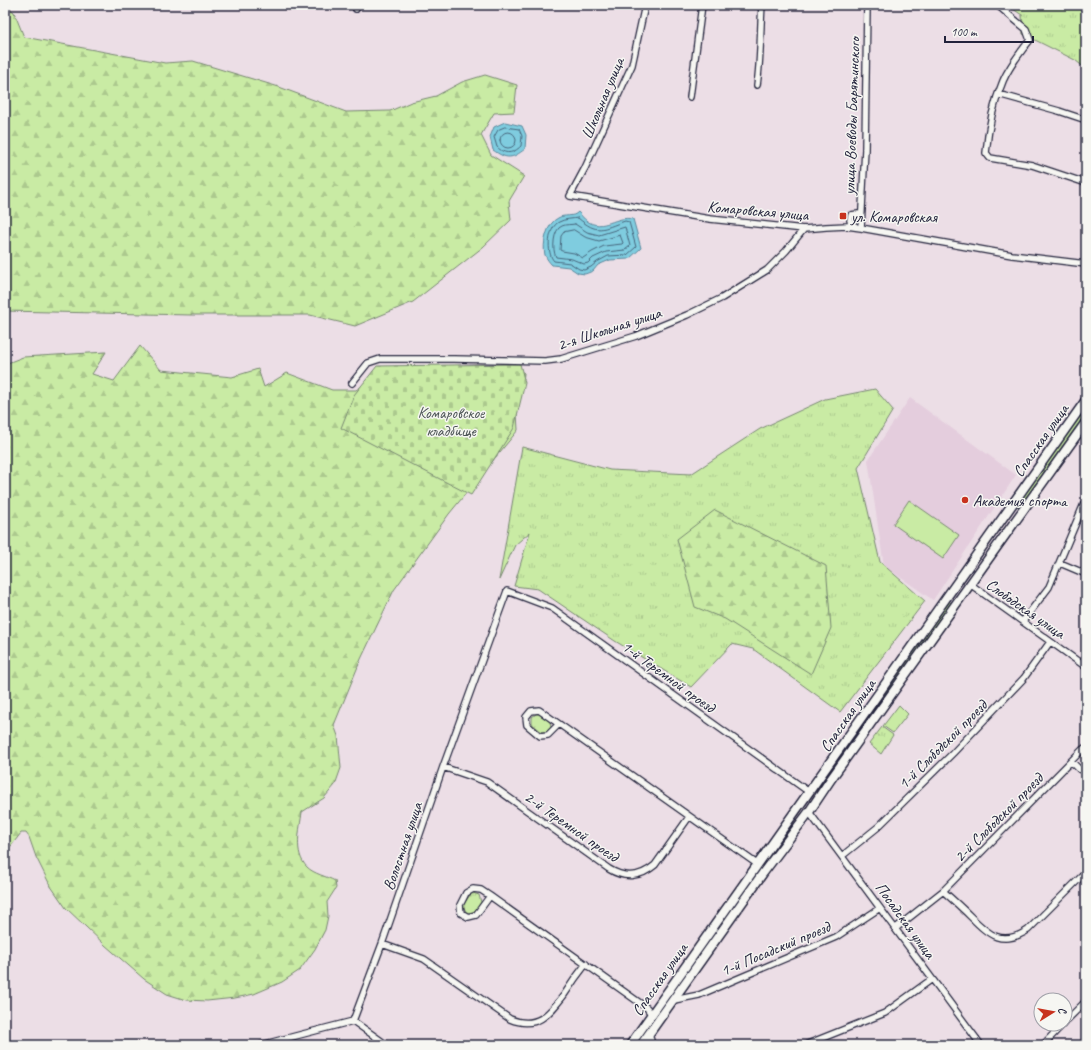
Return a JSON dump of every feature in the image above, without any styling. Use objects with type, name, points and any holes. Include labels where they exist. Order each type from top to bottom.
[{"type":"street","name":"Школьная улица","points":[[570,196],[585,168],[632,65],[645,5]]},
{"type":"street","points":[[690,97],[702,5]]},
{"type":"street","points":[[757,84],[760,64],[762,5]]},
{"type":"street","name":"улица Воеводы Барятинского","points":[[860,228],[864,149],[867,5]]},
{"type":"street","points":[[997,5],[1026,29],[1030,40],[1003,80],[987,139],[986,153],[990,158],[1032,164],[1086,183]]},
{"type":"street","points":[[998,94],[1086,120]]},
{"type":"street","name":"Комаровская улица","points":[[570,196],[710,219],[804,229],[846,226],[1012,255],[1086,264]]},
{"type":"street","points":[[860,228],[851,225],[850,220],[851,216],[858,214],[861,220]]},
{"type":"street","name":"2-я Школьная улица","points":[[352,383],[368,363],[380,360],[454,359],[545,361],[561,359],[636,336],[687,315],[722,298],[767,270],[786,251],[804,229]]},
{"type":"street","name":"Спасская улица","points":[[630,1045],[1086,400]]},
{"type":"street","name":"Спасская улица","points":[[641,1045],[763,873],[809,812],[831,778],[1086,422]]},
{"type":"street","points":[[1023,622],[1049,587],[1086,499]]},
{"type":"street","points":[[1007,512],[1016,519]]},
{"type":"street","points":[[1060,563],[1086,574]]},
{"type":"street","name":"Слободская улица","points":[[970,584],[1086,667]]},
{"type":"street","name":"1-й Теремной проезд","points":[[507,591],[552,608],[809,792]]},
{"type":"street","name":"Волостная улица","points":[[353,1021],[382,944],[443,767],[507,591]]},
{"type":"street","name":"1-й Слободской проезд","points":[[842,856],[878,827],[953,753],[1024,678],[1050,642]]},
{"type":"street","points":[[559,724],[548,735],[540,736],[527,725],[526,717],[531,711],[539,710],[559,724],[689,817],[757,864]]},
{"type":"street","name":"2-й Слободской проезд","points":[[896,928],[943,891],[1086,747]]},
{"type":"street","points":[[1071,761],[1079,769],[1086,771]]},
{"type":"street","name":"2-й Теремной проезд","points":[[443,767],[487,782],[610,869],[627,876],[639,875],[655,866],[689,817]]},
{"type":"street","name":"Посадская улица","points":[[809,812],[981,1045]]},
{"type":"street","points":[[943,891],[986,932],[998,937],[1011,938],[1023,934],[1028,930],[1086,872]]},
{"type":"street","points":[[490,896],[476,915],[468,917],[461,913],[460,905],[469,890],[477,889],[490,896],[586,964],[647,1008],[651,1014]]},
{"type":"street","name":"1-й Посадский проезд","points":[[674,1000],[699,995],[836,937],[880,908]]},
{"type":"street","points":[[382,944],[424,959],[510,1019],[521,1022],[533,1022],[548,1014],[586,964]]},
{"type":"street","points":[[805,1045],[884,1012],[932,979]]},
{"type":"street","points":[[1073,1014],[1086,1001]]},
{"type":"street","points":[[261,1045],[353,1021],[387,1045]]},
{"type":"street","points":[[643,1026],[650,1033],[652,1045]]},
{"type":"street","points":[[1043,1045],[1055,1032]]},
{"type":"shaded area","points":[[910,398],[1016,475],[933,600],[884,566],[868,460]]},
{"type":"green space","points":[[5,5],[14,12],[24,37],[165,63],[193,61],[279,87],[346,112],[390,111],[411,102],[436,96],[462,82],[485,75],[517,85],[514,112],[494,113],[481,135],[491,155],[524,176],[509,201],[511,220],[483,247],[413,302],[355,326],[310,315],[191,315],[5,311]]},
{"type":"green space","points":[[1007,5],[1086,5],[1086,69],[1075,60],[1023,34],[1022,15]]},
{"type":"green space","points":[[140,346],[161,370],[232,377],[258,369],[264,387],[287,373],[332,390],[356,390],[377,376],[518,369],[524,373],[517,413],[518,430],[449,514],[394,590],[361,659],[334,725],[338,736],[341,768],[335,785],[324,798],[302,812],[298,841],[300,855],[307,867],[335,881],[336,888],[327,902],[328,916],[325,930],[315,949],[300,970],[282,982],[254,994],[235,998],[207,1001],[186,1000],[167,994],[144,979],[66,908],[50,885],[26,833],[21,833],[11,846],[5,849],[5,364],[23,357],[106,352],[92,374],[114,381]]},
{"type":"green space","name":"Комаровское кладбище","points":[[520,364],[525,383],[514,428],[471,495],[341,428],[354,395],[377,366]]},
{"type":"green space","points":[[875,389],[893,410],[858,468],[880,562],[925,601],[840,712],[753,649],[732,644],[691,687],[615,641],[538,589],[514,586],[530,532],[515,545],[499,580],[522,447],[610,470],[691,474],[760,429],[825,399]]},
{"type":"green space","points":[[1086,407],[1086,413],[1018,507],[1016,504]]},
{"type":"green space","points":[[909,500],[959,535],[943,559],[893,524]]},
{"type":"green space","points":[[715,510],[826,566],[831,628],[811,674],[725,619],[695,607],[677,539]]},
{"type":"green space","points":[[948,600],[951,603],[817,792],[814,789]]},
{"type":"green space","points":[[899,705],[908,714],[893,733],[883,726]]},
{"type":"green space","points":[[536,714],[540,714],[550,722],[551,727],[549,731],[542,732],[532,724],[532,717]]},
{"type":"green space","points":[[882,727],[893,735],[881,754],[869,744]]},
{"type":"green space","points":[[783,832],[786,834],[663,1009],[660,1007]]},
{"type":"green space","points":[[473,893],[479,895],[481,902],[477,909],[469,913],[466,912],[463,905]]},
{"type":"water","points":[[505,122],[522,126],[526,135],[525,149],[516,155],[509,157],[506,157],[493,150],[490,137],[494,127]]},
{"type":"water","points":[[578,212],[587,221],[599,225],[621,219],[633,219],[641,248],[629,259],[610,260],[598,265],[593,271],[585,274],[578,273],[569,267],[552,265],[545,255],[544,250],[548,229],[558,218],[574,215]]},
{"type":"place","name":"ул. Комаровская","points":[[843,216]]},
{"type":"place","name":"Академия спорта","points":[[965,500]]}]
